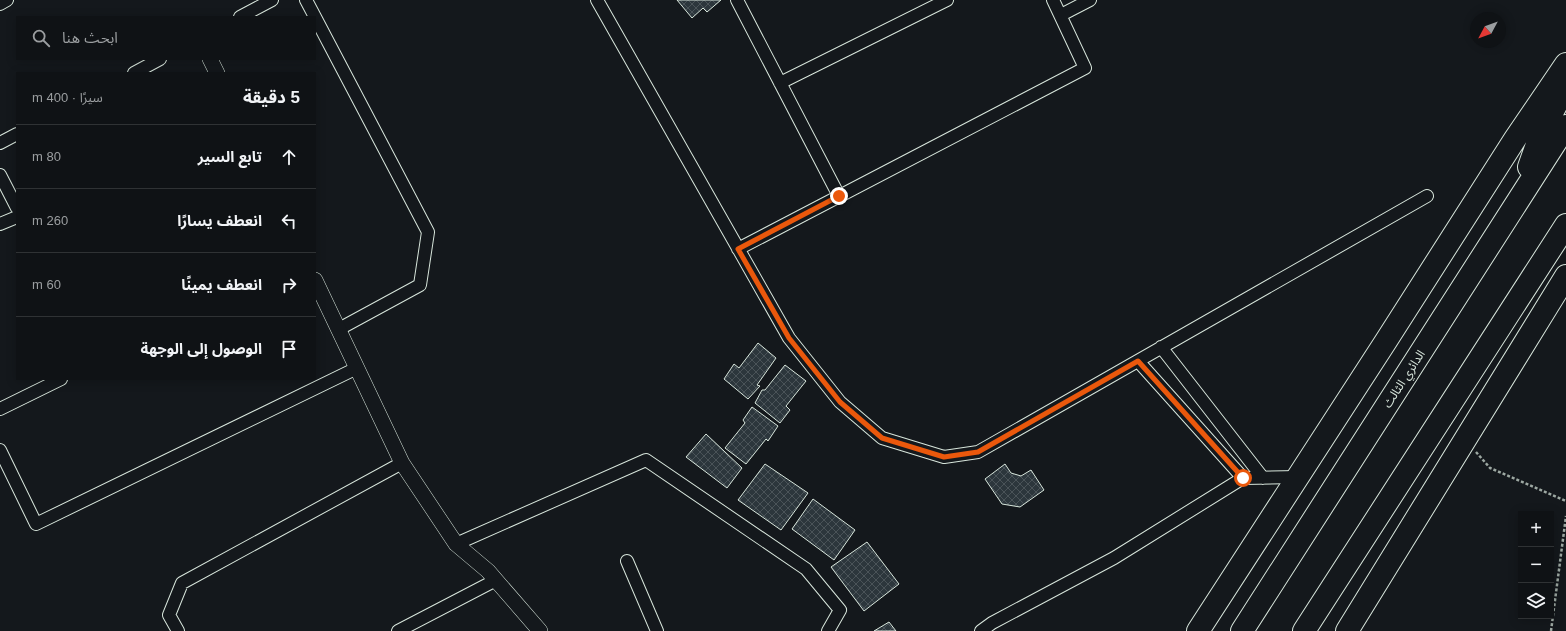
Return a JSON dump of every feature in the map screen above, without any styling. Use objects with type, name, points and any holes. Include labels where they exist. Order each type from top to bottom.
[{"type":"highway","points":[[1198,631],[1515,138],[1566,64]]},
{"type":"highway","points":[[1517,202],[1540,136],[1566,86]]},
{"type":"highway","name":"الدائري الثالث","points":[[1242,631],[1566,126]]},
{"type":"highway","points":[[1304,631],[1566,225]]},
{"type":"highway","points":[[1347,630],[1566,276]]},
{"type":"street","points":[[0,4],[7,0]]},
{"type":"street","points":[[242,16],[272,0]]},
{"type":"street","points":[[306,0],[314,16]]},
{"type":"street","points":[[597,0],[789,338],[840,402],[882,438],[944,457],[978,452],[1427,196]]},
{"type":"street","points":[[737,0],[839,196]]},
{"type":"street","points":[[780,83],[947,0]]},
{"type":"street","points":[[738,249],[1085,68],[1053,0]]},
{"type":"street","points":[[1061,15],[1090,0]]},
{"type":"street","points":[[316,19],[428,232],[420,285],[338,329]]},
{"type":"street","points":[[136,72],[158,60]]},
{"type":"street","points":[[210,60],[216,72]]},
{"type":"street","points":[[0,143],[16,135]]},
{"type":"street","points":[[0,175],[16,206]]},
{"type":"street","points":[[0,224],[16,217]]},
{"type":"street","points":[[316,282],[402,463],[456,544],[488,571],[540,631]]},
{"type":"street","points":[[1161,347],[1263,478]]},
{"type":"street","points":[[1138,361],[1243,478]]},
{"type":"street","points":[[0,450],[36,524],[357,368]]},
{"type":"street","points":[[0,409],[59,380]]},
{"type":"street","points":[[456,544],[646,460],[806,569],[840,610],[828,631]]},
{"type":"street","points":[[178,631],[169,615],[182,583],[402,463]]},
{"type":"street","points":[[981,631],[992,623],[1114,558],[1243,478],[1298,477]]},
{"type":"street","points":[[627,561],[657,631]]},
{"type":"street","points":[[398,631],[496,580]]},
{"type":"path","points":[[1474,450],[1490,468],[1566,501]]},
{"type":"path","points":[[1551,631],[1566,516]]},
{"type":"building","points":[[677,0],[721,0],[707,12],[703,8],[692,18]]},
{"type":"building","points":[[758,343],[776,358],[757,385],[760,386],[748,399],[724,379],[734,364],[739,368]]},
{"type":"building","points":[[785,365],[806,381],[786,406],[790,410],[780,423],[755,403],[762,390],[765,390]]},
{"type":"building","points":[[752,407],[778,426],[768,441],[766,439],[746,464],[725,448],[745,423],[743,420]]},
{"type":"building","points":[[706,434],[742,468],[727,488],[686,457]]},
{"type":"building","points":[[765,464],[808,493],[781,530],[738,500]]},
{"type":"building","points":[[1005,464],[1011,473],[1021,476],[1031,470],[1044,490],[1020,507],[1002,504],[985,479]]},
{"type":"building","points":[[813,499],[855,530],[834,560],[792,529]]},
{"type":"building","points":[[867,542],[899,584],[864,611],[831,567]]},
{"type":"building","points":[[889,622],[896,631],[874,631]]},
{"type":"route","points":[[839,196],[738,249],[789,338],[840,402],[882,438],[944,457],[978,452],[1138,361],[1243,478]]}]
